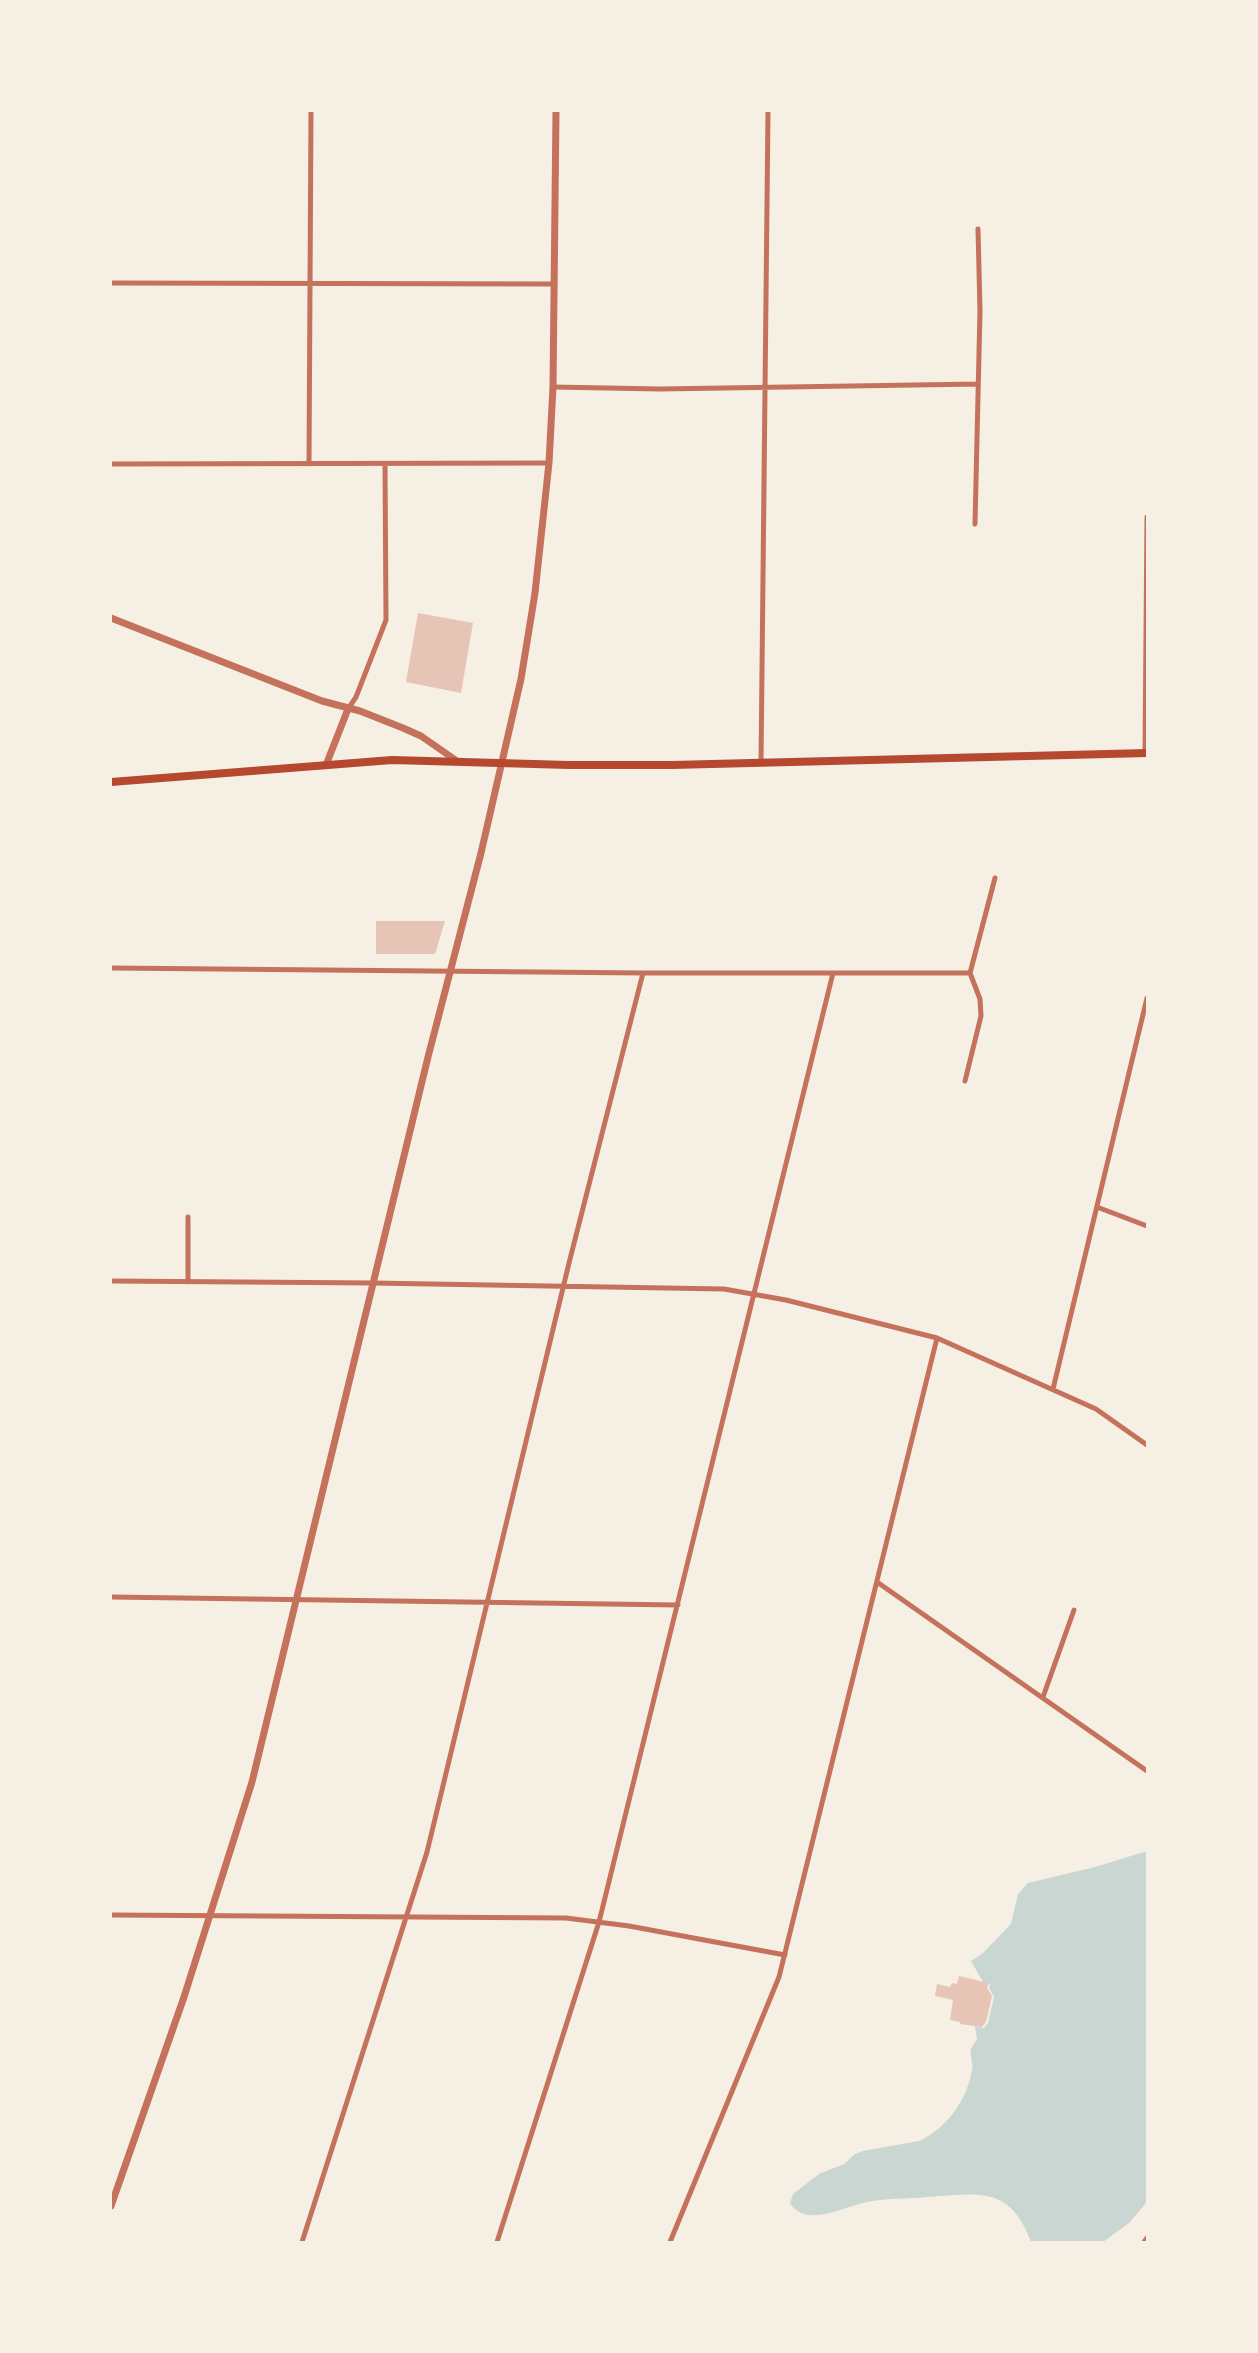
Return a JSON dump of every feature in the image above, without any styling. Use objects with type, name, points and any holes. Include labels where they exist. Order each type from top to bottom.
[{"type":"main road","points":[[111,782],[392,760],[580,765],[761,763],[1146,753]]},
{"type":"street","points":[[309,464],[311,111]]},
{"type":"street","points":[[111,2206],[211,1915],[252,1782],[373,1283],[482,853],[521,678],[532,613],[549,463],[553,387],[556,111]]},
{"type":"street","points":[[761,763],[768,111]]},
{"type":"street","points":[[975,524],[980,310],[978,228]]},
{"type":"street","points":[[111,283],[555,284]]},
{"type":"street","points":[[553,387],[766,388],[978,384]]},
{"type":"street","points":[[111,464],[549,463]]},
{"type":"street","points":[[326,765],[386,620],[385,464]]},
{"type":"street","points":[[1146,753],[1147,517]]},
{"type":"street","points":[[111,618],[322,701],[421,736],[457,761]]},
{"type":"street","points":[[965,1081],[981,1016],[980,999],[970,973],[995,878]]},
{"type":"street","points":[[111,968],[643,973],[970,973]]},
{"type":"street","points":[[302,2242],[427,1852],[564,1286],[643,973]]},
{"type":"street","points":[[496,2242],[599,1922],[833,973]]},
{"type":"street","points":[[1053,1389],[1147,998]]},
{"type":"street","points":[[1139,1031],[1147,1034]]},
{"type":"street","points":[[1097,1207],[1147,1226]]},
{"type":"street","points":[[188,1217],[188,1282]]},
{"type":"street","points":[[111,1281],[724,1289],[755,1294],[937,1338],[1096,1409],[1147,1445]]},
{"type":"street","points":[[670,2242],[779,1977],[937,1338]]},
{"type":"street","points":[[877,1582],[1147,1771]]},
{"type":"street","points":[[111,1597],[678,1605]]},
{"type":"street","points":[[1042,1698],[1074,1610]]},
{"type":"street","points":[[111,1915],[566,1918],[629,1926],[785,1955]]},
{"type":"street","points":[[1143,2242],[1147,2238]]},
{"type":"shaded area","points":[[1147,1851],[1147,2202],[1129,2223],[1103,2242],[1031,2242],[1023,2223],[1013,2210],[1002,2201],[976,2195],[889,2199],[816,2215],[797,2211],[790,2203],[793,2194],[819,2174],[844,2164],[855,2154],[863,2151],[919,2141],[938,2129],[954,2112],[966,2092],[969,2081],[972,2067],[971,2049],[977,2039],[975,2026],[984,2028],[988,2023],[994,1997],[989,1988],[990,1984],[983,1982],[971,1961],[982,1954],[1011,1924],[1018,1894],[1028,1883],[1095,1867]]},
{"type":"building","points":[[418,613],[473,623],[461,693],[406,682]]},
{"type":"building","points":[[376,921],[445,921],[435,954],[376,954]]},
{"type":"building","points":[[959,1976],[989,1983],[987,1988],[992,1996],[986,2022],[982,2027],[950,2020],[953,2000],[935,1996],[937,1984],[950,1987],[952,1983],[957,1984]]}]
